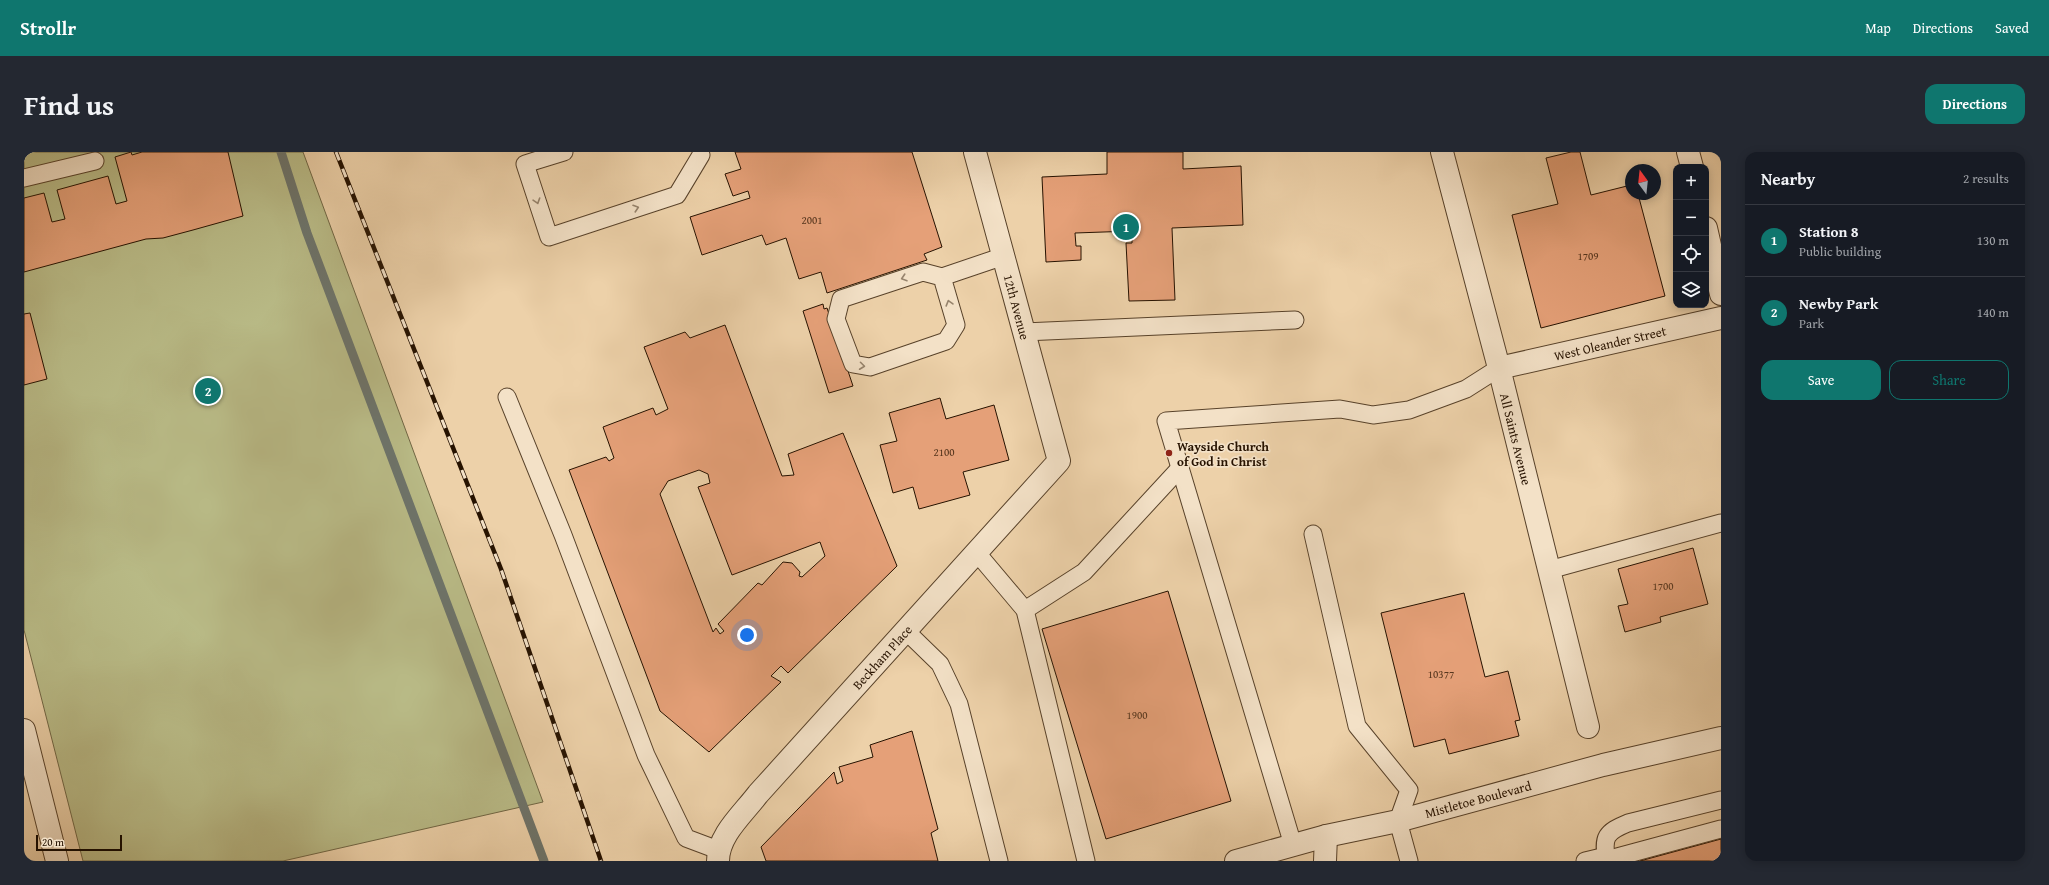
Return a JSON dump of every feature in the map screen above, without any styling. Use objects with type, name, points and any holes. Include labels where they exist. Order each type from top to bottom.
[{"type":"street","name":"12th Avenue","points":[[975,152],[1060,461]]},
{"type":"street","name":"All Saints Avenue","points":[[1442,152],[1499,368],[1588,727]]},
{"type":"street","points":[[1688,152],[1691,164]]},
{"type":"street","points":[[1712,239],[1721,294]]},
{"type":"street","name":"West Oleander Street","points":[[1499,368],[1721,318]]},
{"type":"street","name":"Beckham Place","points":[[718,855],[723,838],[758,794],[1060,461]]},
{"type":"street","points":[[24,730],[57,861]]},
{"type":"street","name":"Mistletoe Boulevard","points":[[1236,861],[1326,836],[1398,822],[1603,765],[1721,738]]},
{"type":"street","points":[[1325,861],[1326,836]]},
{"type":"lane","points":[[564,152],[525,164],[549,237],[677,195],[701,155]]},
{"type":"lane","points":[[24,178],[95,162]]},
{"type":"lane","points":[[942,277],[956,324],[946,340],[870,367],[853,364],[836,319],[841,299],[923,272],[942,277],[1004,256]]},
{"type":"lane","points":[[1024,332],[1295,320]]},
{"type":"lane","points":[[1293,845],[1166,421],[1340,409],[1373,415],[1409,410],[1466,389],[1499,368]]},
{"type":"lane","points":[[507,397],[563,536],[646,755],[686,838],[718,855]]},
{"type":"lane","points":[[1025,610],[1084,572],[1180,468]]},
{"type":"lane","points":[[1549,570],[1721,524]]},
{"type":"lane","points":[[1313,534],[1357,726],[1409,790],[1398,822],[1408,861]]},
{"type":"lane","points":[[977,553],[1025,610],[1086,861]]},
{"type":"lane","points":[[906,631],[940,664],[959,704],[999,861]]},
{"type":"lane","points":[[1606,859],[1604,846],[1606,835],[1619,827],[1628,823],[1721,800]]},
{"type":"lane","points":[[1585,861],[1606,859],[1721,829]]},
{"type":"green space","points":[[24,152],[303,152],[543,802],[283,861],[83,861],[24,630]]},
{"type":"building","points":[[131,152],[132,155],[142,152],[228,152],[243,216],[163,238],[146,239],[24,272],[24,198],[44,193],[52,222],[65,219],[57,190],[108,176],[116,204],[127,201],[115,157]]},
{"type":"building","points":[[735,152],[912,152],[942,247],[924,254],[927,260],[827,293],[821,272],[799,279],[786,238],[766,245],[762,235],[702,255],[690,217],[750,198],[748,191],[733,196],[725,174],[741,169]]},
{"type":"building","points":[[1107,152],[1183,152],[1183,169],[1241,166],[1243,225],[1172,228],[1175,300],[1129,301],[1126,243],[1132,243],[1132,231],[1075,233],[1076,246],[1081,246],[1081,260],[1046,262],[1042,177],[1107,174]]},
{"type":"building","points":[[1571,152],[1580,152],[1591,195],[1625,186],[1625,200],[1640,200],[1665,296],[1541,328],[1512,215],[1558,204],[1546,158]]},
{"type":"building","points":[[823,304],[824,309],[827,308],[853,386],[829,393],[803,311]]},
{"type":"building","points":[[30,313],[47,379],[24,385],[24,314]]},
{"type":"building","points":[[725,325],[782,476],[794,475],[788,454],[843,433],[897,566],[788,673],[781,666],[771,676],[781,682],[709,752],[660,711],[569,470],[606,457],[609,461],[614,458],[603,427],[653,408],[656,415],[668,409],[644,347],[685,332],[690,338]],"holes":[[[699,470],[708,474],[710,483],[698,487],[732,575],[820,542],[825,556],[802,577],[799,576],[800,572],[792,563],[783,562],[762,585],[758,583],[718,624],[724,631],[720,634],[716,628],[713,632],[660,494],[668,481]]]},
{"type":"building","points":[[940,398],[946,419],[994,405],[1009,460],[963,472],[970,495],[919,509],[913,487],[893,493],[880,445],[897,441],[889,413]]},
{"type":"building","points":[[1693,548],[1708,604],[1660,617],[1661,622],[1625,632],[1618,606],[1628,604],[1618,569]]},
{"type":"building","points":[[1168,591],[1231,801],[1106,839],[1042,629]]},
{"type":"building","points":[[1464,593],[1485,677],[1508,671],[1520,720],[1515,721],[1519,736],[1449,754],[1445,739],[1414,747],[1381,613]]},
{"type":"building","points":[[912,731],[938,829],[931,833],[938,861],[766,861],[761,847],[834,772],[837,784],[843,781],[839,767],[873,757],[870,745]]},
{"type":"building","points":[[1721,839],[1721,861],[1640,861]]},
{"type":"waterway","points":[[281,152],[307,233],[544,861]]},
{"type":"railway","points":[[336,152],[501,569],[601,861]]},
{"type":"place","name":"Station 8","points":[[1126,227]]},
{"type":"place","name":"Newby Park","points":[[208,391]]},
{"type":"place","name":"Wayside Church of God in Christ","points":[[1169,453]]}]
